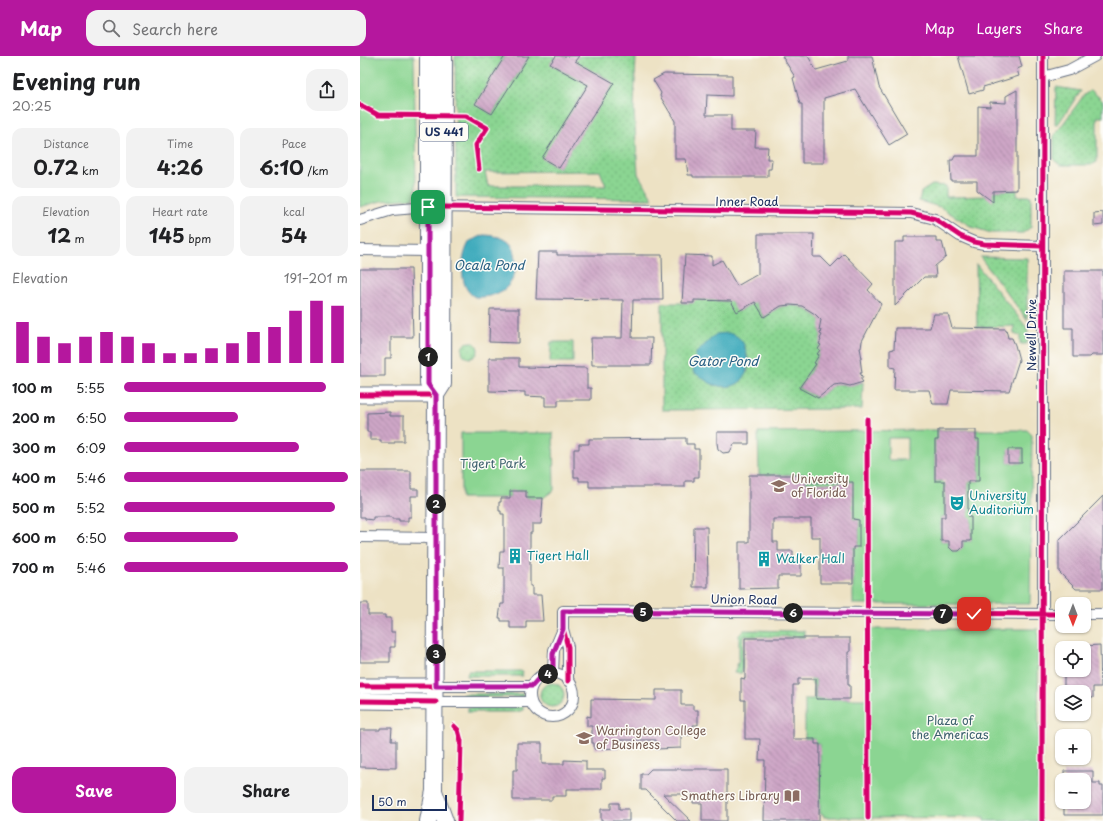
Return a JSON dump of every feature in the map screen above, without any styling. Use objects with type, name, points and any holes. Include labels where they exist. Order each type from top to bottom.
[{"type":"main road","name":"US 441","points":[[428,56],[443,384],[436,395],[436,694],[434,791],[428,821]]},
{"type":"main road","name":"US 441","points":[[436,395],[428,384],[428,251],[436,207],[444,56]]},
{"type":"main road","name":"US 441","points":[[434,791],[445,821]]},
{"type":"street","name":"Newell Drive","points":[[1043,56],[1043,614]]},
{"type":"street","points":[[1044,77],[1068,70],[1095,56]]},
{"type":"street","name":"Inner Road","points":[[360,220],[392,210],[436,207],[911,213],[935,219],[960,236],[974,242],[984,244],[1042,246]]},
{"type":"street","points":[[360,250],[428,251]]},
{"type":"street","points":[[360,395],[436,395]]},
{"type":"street","points":[[360,538],[436,538]]},
{"type":"street","name":"Union Road","points":[[531,702],[536,710],[546,715],[557,716],[567,710],[572,700],[572,689],[568,681],[568,647],[563,629],[563,611],[1055,614]]},
{"type":"street","points":[[1091,614],[1103,614]]},
{"type":"street","name":"Union Road","points":[[553,673],[554,650],[563,629]]},
{"type":"street","points":[[360,686],[531,702],[530,694],[532,686],[541,676],[553,673],[562,676],[568,681]]},
{"type":"street","points":[[360,701],[532,686]]},
{"type":"green space","points":[[360,56],[414,56],[416,196],[414,198],[381,201],[360,207]]},
{"type":"green space","points":[[455,56],[505,56],[476,104],[492,114],[529,56],[553,56],[555,57],[551,64],[567,74],[572,67],[588,85],[543,158],[559,168],[613,83],[597,72],[592,80],[575,61],[579,56],[636,56],[634,110],[638,174],[653,199],[456,197]],"holes":[[[600,171],[606,186],[488,186],[485,172]]]},
{"type":"green space","points":[[1056,87],[1081,91],[1058,124],[1055,125]]},
{"type":"green space","points":[[1091,90],[1103,101],[1103,117],[1097,117],[1097,162],[1091,165],[1060,165],[1054,160],[1054,136],[1084,95]]},
{"type":"green space","points":[[932,185],[946,186],[946,197],[986,196],[993,191],[1017,190],[1017,196],[1031,196],[1031,227],[1023,233],[991,233],[972,227],[940,207],[919,201],[921,192]]},
{"type":"green space","points":[[980,257],[1027,258],[1027,320]]},
{"type":"green space","points":[[976,264],[1028,329],[1027,344],[1020,344],[1020,336],[1014,334],[1014,326],[977,327]]},
{"type":"green space","points":[[751,294],[764,318],[779,308],[794,306],[801,307],[808,311],[822,322],[821,345],[818,357],[809,374],[799,388],[818,398],[834,385],[841,384],[850,386],[863,382],[862,409],[662,410],[662,303],[693,303],[694,299],[725,301],[730,299],[738,312],[753,303]],"holes":[[[745,347],[748,359],[748,372],[714,385],[704,378]]]},
{"type":"green space","points":[[470,342],[477,347],[478,350],[473,357],[470,358],[463,353],[462,350],[467,343]]},
{"type":"green space","points":[[551,342],[573,342],[573,362],[550,362]]},
{"type":"green space","points":[[938,430],[938,440],[935,440],[935,481],[942,481],[945,484],[945,517],[941,517],[941,541],[949,541],[949,547],[953,551],[959,551],[963,547],[963,541],[971,541],[971,518],[968,517],[968,484],[970,481],[979,481],[979,440],[976,439],[976,430],[1027,430],[1032,435],[1030,604],[853,604],[853,547],[859,546],[859,520],[853,519],[820,483],[806,483],[806,475],[759,475],[758,432]],"holes":[[[888,438],[907,438],[907,460],[888,460]],[[1022,449],[1022,463],[1008,463],[1008,450]]]},
{"type":"green space","name":"Tigert Park","points":[[461,433],[553,433],[554,490],[543,498],[526,498],[526,491],[510,491],[510,498],[461,498]]},
{"type":"green space","name":"Plaza of the Americas","points":[[868,629],[1038,629],[1039,821],[985,821],[985,817],[850,818],[824,817],[823,814],[820,814],[820,744],[815,744],[815,739],[805,739],[805,699],[814,699],[814,686],[811,683],[811,676],[815,677],[816,699],[867,699]]},
{"type":"green space","points":[[744,630],[804,631],[804,637],[743,636],[742,673],[734,673],[739,660],[739,635]]},
{"type":"green space","points":[[468,671],[521,671],[523,676],[467,676]]},
{"type":"green space","points":[[552,683],[561,686],[564,695],[561,704],[552,707],[543,704],[540,695],[543,686]]},
{"type":"green space","points":[[464,694],[523,694],[523,697],[464,697],[462,696]]},
{"type":"green space","points":[[468,707],[523,707],[523,710],[517,712],[468,712]]},
{"type":"water","name":"Ocala Pond","points":[[484,235],[498,237],[509,242],[515,251],[515,274],[508,286],[497,294],[475,297],[469,293],[463,279],[462,270],[464,254],[470,241]]},
{"type":"water","name":"Gator Pond","points":[[728,333],[736,336],[743,342],[746,352],[747,368],[742,380],[737,384],[724,387],[712,384],[693,372],[696,353],[716,334]]},
{"type":"building","points":[[505,56],[529,56],[492,114],[475,104]]},
{"type":"building","points":[[556,56],[579,56],[575,61],[614,83],[559,168],[542,158],[588,85],[550,64]]},
{"type":"building","points":[[782,56],[808,56],[816,70],[848,61],[848,56],[872,56],[879,87],[907,134],[889,145],[855,89],[824,98],[824,163],[802,163],[802,104],[800,104],[793,78],[795,77]]},
{"type":"building","points":[[958,56],[1019,56],[1022,67],[1017,69],[1019,76],[983,87],[983,90],[969,94]]},
{"type":"building","points":[[664,74],[732,75],[732,96],[707,95],[706,115],[731,115],[731,131],[756,131],[755,147],[768,147],[767,159],[772,159],[771,169],[768,169],[768,177],[693,177],[693,175],[688,175],[686,159],[675,159],[675,121],[660,96],[661,93],[653,80]]},
{"type":"building","points":[[1017,90],[1017,190],[993,191],[993,202],[977,190],[977,181],[951,181],[950,160],[953,160],[955,156],[978,156],[978,106],[990,107],[990,102],[1006,103],[1006,96]]},
{"type":"building","points":[[1103,212],[1103,225],[1094,226],[1094,213]]},
{"type":"building","points":[[758,234],[814,234],[813,257],[821,257],[831,267],[844,254],[873,284],[868,290],[881,304],[862,341],[860,348],[862,373],[860,373],[863,378],[860,378],[863,382],[850,386],[841,384],[834,385],[818,398],[799,388],[816,364],[814,363],[819,355],[817,354],[820,350],[818,349],[821,345],[819,344],[822,335],[820,334],[821,330],[819,330],[821,320],[815,314],[802,306],[781,306],[764,317],[755,302],[737,312],[731,301],[694,300],[694,303],[682,303],[685,255],[712,256],[712,265],[722,260],[737,286],[758,274]]},
{"type":"building","points":[[904,237],[936,237],[936,242],[942,242],[946,257],[935,266],[936,277],[924,277],[895,306],[895,242],[904,242]]},
{"type":"building","points":[[538,252],[557,252],[557,255],[662,255],[663,300],[633,300],[632,338],[652,338],[651,365],[592,365],[591,338],[622,338],[623,300],[536,299]]},
{"type":"building","points":[[360,269],[411,269],[413,337],[391,337],[391,358],[385,358],[385,376],[360,376]]},
{"type":"building","points":[[1064,271],[1103,271],[1103,355],[1073,357],[1073,328],[1064,328]]},
{"type":"building","points":[[490,309],[519,309],[519,343],[489,342]]},
{"type":"building","points":[[934,314],[948,314],[952,328],[1006,329],[1008,338],[1012,338],[1015,345],[1019,360],[1009,391],[951,390],[948,404],[933,404],[929,390],[894,390],[895,368],[890,367],[890,350],[894,349],[895,328],[930,328]]},
{"type":"building","points":[[489,358],[519,358],[519,367],[587,368],[587,388],[591,388],[591,400],[558,400],[558,406],[545,406],[545,397],[525,396],[525,392],[489,391]]},
{"type":"building","points":[[390,412],[390,416],[404,416],[404,441],[395,441],[395,443],[381,443],[381,440],[370,440],[370,432],[367,432],[367,413]]},
{"type":"building","name":"University Auditorium","points":[[938,430],[976,430],[976,439],[979,439],[979,481],[968,481],[968,517],[971,517],[971,541],[963,541],[963,547],[959,551],[953,551],[949,547],[949,541],[941,541],[941,517],[945,517],[945,481],[935,481],[935,440],[938,440]]},
{"type":"building","points":[[717,432],[749,432],[749,444],[734,444],[730,452],[723,453],[718,449]]},
{"type":"building","points":[[686,438],[686,444],[694,444],[694,449],[699,449],[699,477],[694,477],[694,481],[685,481],[685,487],[589,487],[589,481],[579,481],[579,477],[574,477],[574,449],[579,449],[579,444],[589,444],[589,439]]},
{"type":"building","points":[[1008,449],[1022,449],[1022,463],[1008,463]]},
{"type":"building","points":[[360,471],[411,471],[411,489],[418,489],[418,496],[411,496],[411,517],[408,517],[408,521],[399,521],[399,519],[392,519],[392,517],[373,517],[373,520],[360,517]]},
{"type":"building","points":[[749,475],[806,475],[806,483],[853,482],[853,519],[859,520],[859,547],[853,547],[853,583],[820,583],[820,537],[811,537],[811,519],[773,519],[773,542],[778,542],[778,551],[793,551],[793,561],[801,561],[801,576],[778,576],[778,588],[739,589],[739,542],[749,542]]},
{"type":"building","name":"Tigert Hall","points":[[510,491],[526,491],[526,498],[543,498],[541,524],[532,524],[532,533],[530,533],[530,586],[532,586],[532,595],[541,595],[543,621],[526,621],[526,628],[510,628],[510,621],[501,621],[501,618],[499,618],[501,604],[504,604],[504,568],[499,568],[500,551],[504,551],[504,514],[501,514],[501,511],[499,511],[499,502],[501,502],[501,498],[510,498]]},
{"type":"building","points":[[1103,496],[1103,589],[1076,589],[1059,572],[1059,540]]},
{"type":"building","points":[[694,527],[707,527],[708,587],[693,587]]},
{"type":"building","points":[[360,603],[368,603],[368,615],[385,615],[385,618],[391,618],[391,632],[395,632],[395,647],[390,647],[390,662],[360,662]]},
{"type":"building","points":[[745,638],[850,638],[850,652],[848,652],[848,685],[850,685],[850,699],[816,699],[816,679],[798,679],[798,685],[793,685],[793,739],[815,739],[815,744],[820,744],[819,821],[764,821],[765,760],[759,760],[760,739],[745,739],[745,700],[741,700],[741,678],[745,679]]},
{"type":"building","points":[[1100,645],[1101,687],[1093,687],[1093,698],[1091,698],[1091,685],[1064,685],[1064,677],[1091,677],[1091,646]]},
{"type":"building","points":[[656,690],[681,690],[681,705],[693,705],[693,710],[698,710],[698,725],[693,725],[692,735],[681,735],[681,748],[656,749],[656,740],[618,740],[619,748],[594,749],[594,743],[592,743],[592,726],[587,726],[587,716],[591,717],[591,699],[656,700]]},
{"type":"building","points":[[380,728],[392,728],[391,741],[396,741],[396,768],[360,767],[360,730],[380,730]]},
{"type":"building","points":[[517,743],[542,743],[542,764],[564,764],[564,760],[586,761],[586,770],[605,770],[605,778],[602,778],[602,789],[566,789],[566,796],[552,796],[552,800],[513,800],[513,770],[517,770]]},
{"type":"building","points":[[651,769],[727,769],[727,821],[702,821],[702,803],[693,803],[693,794],[663,794],[691,821],[677,821],[646,790],[641,790],[641,774],[646,774]]},
{"type":"building","points":[[1064,771],[1093,771],[1093,783],[1100,783],[1100,786],[1103,786],[1103,815],[1064,815],[1064,809],[1091,809],[1091,773],[1064,773]]},
{"type":"building","points":[[611,803],[619,803],[619,809],[629,809],[629,821],[601,821],[601,809],[611,809]]},
{"type":"cycle path","points":[[1042,821],[1043,56]]},
{"type":"cycle path","points":[[360,105],[378,115],[466,116],[487,128],[476,145],[479,169]]},
{"type":"cycle path","points":[[443,207],[911,213],[935,219],[960,236],[974,242],[984,244],[1042,246]]},
{"type":"cycle path","points":[[360,395],[436,395]]},
{"type":"cycle path","points":[[867,419],[868,818]]},
{"type":"cycle path","points":[[568,681],[568,647],[563,629],[563,611],[1055,614]]},
{"type":"cycle path","points":[[360,686],[436,686]]},
{"type":"cycle path","points":[[360,701],[436,702]]},
{"type":"cycle path","points":[[454,726],[458,730],[461,741],[459,821]]},
{"type":"place","name":"University of Florida","points":[[779,486]]},
{"type":"place","name":"University Auditorium","points":[[957,503]]},
{"type":"place","name":"Tigert Hall","points":[[515,556]]},
{"type":"place","name":"Walker Hall","points":[[764,559]]},
{"type":"place","name":"Warrington College of Business","points":[[584,738]]},
{"type":"place","name":"Smathers Library","points":[[792,796]]},
{"type":"route","points":[[428,207],[428,384],[436,395],[436,686],[532,686],[536,679],[546,674],[553,673],[553,654],[563,629],[563,611],[974,614]]}]
